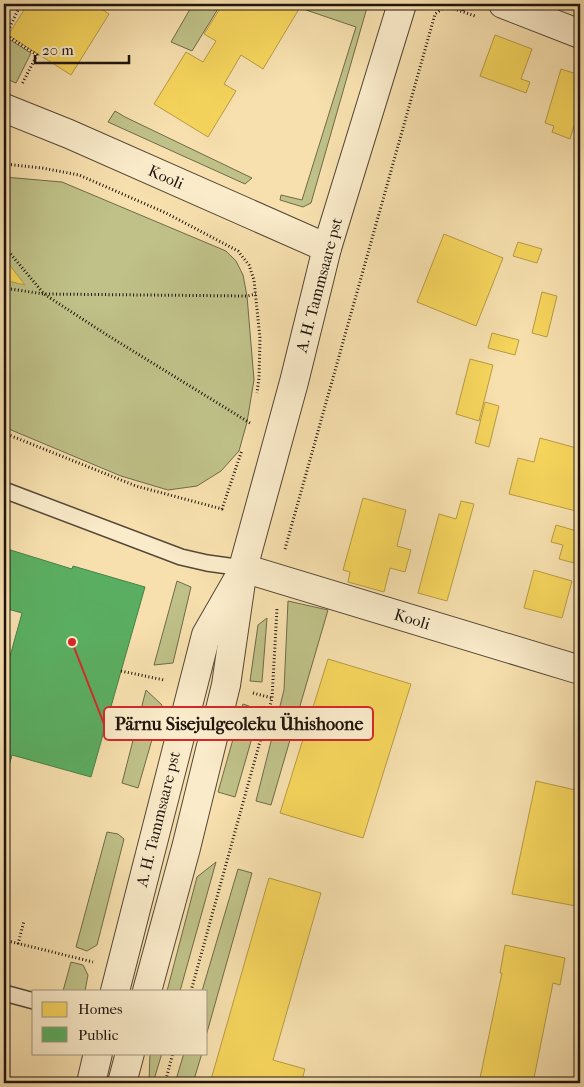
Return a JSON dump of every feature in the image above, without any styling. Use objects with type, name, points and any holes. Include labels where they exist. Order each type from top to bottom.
[{"type":"street","name":"A. H. Tammsaare pst","points":[[147,990],[186,848],[226,685],[243,568],[294,382],[327,248],[402,4]]},
{"type":"street","points":[[503,4],[580,34]]},
{"type":"street","name":"Kooli","points":[[11,100],[69,134],[327,248]]},
{"type":"street","name":"Kooli","points":[[243,568],[580,670]]},
{"type":"street","name":"A. H. Tammsaare pst","points":[[114,990],[206,635],[243,568]]},
{"type":"street","points":[[91,1083],[98,1054]]},
{"type":"street","points":[[122,1083],[130,1054]]},
{"type":"lane","points":[[4,490],[182,557],[243,568]]},
{"type":"lane","points":[[4,993],[32,1000]]},
{"type":"path","points":[[11,100],[36,55],[6,35],[18,10],[16,4]]},
{"type":"path","points":[[191,990],[272,698],[277,619],[277,577],[435,14],[446,6],[462,11],[466,4]]},
{"type":"path","points":[[4,164],[42,168],[79,175],[174,217],[238,251],[248,265],[254,280],[256,294],[260,338],[257,394]]},
{"type":"path","points":[[4,246],[44,294],[250,423]]},
{"type":"path","points":[[4,288],[44,294],[247,296],[256,294]]},
{"type":"path","points":[[247,432],[252,416]]},
{"type":"path","points":[[4,433],[136,486],[222,509],[244,441]]},
{"type":"path","points":[[121,671],[147,677]]},
{"type":"path","points":[[247,691],[272,698]]},
{"type":"path","points":[[18,944],[24,921]]},
{"type":"path","points":[[4,940],[100,963]]},
{"type":"path","points":[[165,1083],[174,1054]]},
{"type":"green space","points":[[193,4],[221,4],[192,51],[171,42]]},
{"type":"green space","points":[[310,4],[368,4],[311,203],[303,207],[280,200],[281,195],[302,200],[356,27],[306,10]]},
{"type":"green space","points":[[4,36],[31,53],[16,83],[4,78]]},
{"type":"green space","points":[[115,111],[252,178],[245,184],[108,122]]},
{"type":"green space","points":[[4,177],[62,182],[226,251],[236,261],[243,275],[247,296],[254,380],[247,422],[239,451],[221,471],[197,486],[168,490],[121,476],[4,427]]},
{"type":"green space","points":[[177,581],[191,587],[173,663],[154,665]]},
{"type":"green space","points":[[288,601],[328,610],[271,805],[256,801],[284,690]]},
{"type":"green space","points":[[267,618],[262,682],[250,681],[258,625]]},
{"type":"green space","points":[[146,690],[162,705],[138,788],[122,783]]},
{"type":"green space","points":[[243,704],[260,710],[235,797],[218,792]]},
{"type":"green space","points":[[107,832],[118,834],[124,839],[97,945],[87,951],[76,947]]},
{"type":"green space","points":[[216,862],[180,990],[167,990],[197,877]]},
{"type":"green space","points":[[238,869],[252,873],[208,1029],[208,990],[202,990]]},
{"type":"green space","points":[[71,962],[83,965],[88,975],[85,990],[63,990]]},
{"type":"green space","points":[[150,1054],[162,1054],[153,1083],[149,1083]]},
{"type":"green space","points":[[184,1054],[202,1054],[193,1083],[175,1083]]},
{"type":"building: Homes","points":[[28,4],[94,4],[109,14],[71,75],[8,35]]},
{"type":"building: Homes","points":[[223,4],[302,4],[263,69],[241,55],[224,84],[236,91],[208,137],[154,104],[186,52],[203,62],[216,41],[204,34]]},
{"type":"building: Homes","points":[[495,35],[532,49],[521,79],[530,82],[526,93],[480,76]]},
{"type":"building: Homes","points":[[561,69],[580,75],[580,106],[570,139],[552,132],[554,126],[545,123]]},
{"type":"building: Homes","points":[[444,234],[503,258],[476,326],[417,302]]},
{"type":"building: Homes","points":[[518,242],[542,249],[537,263],[513,256]]},
{"type":"building: Homes","points":[[4,258],[25,285],[4,280]]},
{"type":"building: Homes","points":[[580,275],[580,299],[574,297]]},
{"type":"building: Homes","points":[[542,292],[557,296],[547,337],[532,333]]},
{"type":"building: Homes","points":[[492,333],[519,340],[515,355],[488,348]]},
{"type":"building: Homes","points":[[470,359],[493,365],[479,421],[456,414]]},
{"type":"building: Homes","points":[[485,402],[499,406],[489,447],[475,443]]},
{"type":"building: Homes","points":[[540,438],[580,449],[580,512],[509,494],[518,458],[534,462]]},
{"type":"building: Homes","points":[[363,498],[406,510],[397,546],[411,550],[405,572],[390,568],[384,592],[348,582],[350,572],[343,570]]},
{"type":"building: Homes","points":[[461,501],[474,504],[447,601],[418,593],[439,514],[456,519]]},
{"type":"building: Homes","points":[[556,525],[580,532],[580,578],[574,576],[578,564],[559,559],[563,545],[551,542]]},
{"type":"building: Homes","points":[[534,570],[572,581],[562,618],[524,608]]},
{"type":"building: Homes","points":[[328,659],[411,684],[363,838],[280,813]]},
{"type":"building: Homes","points":[[536,781],[580,791],[580,885],[576,906],[512,894]]},
{"type":"building: Homes","points":[[269,878],[321,893],[273,1060],[305,1069],[301,1083],[210,1083]]},
{"type":"building: Homes","points":[[505,945],[565,958],[560,985],[553,983],[533,1083],[479,1083],[502,973],[500,973]]},
{"type":"building: Public","points":[[4,548],[72,569],[73,566],[145,587],[91,777],[12,755],[4,784],[4,678],[22,613],[4,608]]},
{"type":"place","name":"Pärnu Sisejulgeoleku Ühishoone","points":[[72,642]]}]
